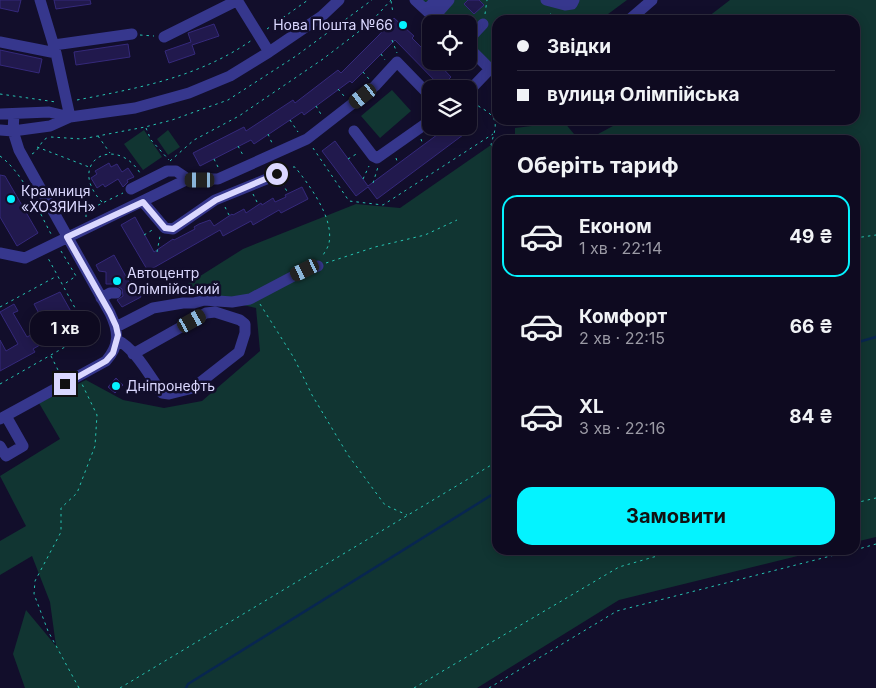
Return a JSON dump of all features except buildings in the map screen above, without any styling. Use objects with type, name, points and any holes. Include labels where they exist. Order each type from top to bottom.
[{"type":"street","points":[[40,0],[55,49],[70,117]]},
{"type":"street","points":[[164,37],[237,0],[269,52]]},
{"type":"street","points":[[0,130],[50,126],[70,117],[135,108],[189,93],[230,76],[269,52],[322,16],[339,0]]},
{"type":"street","points":[[415,0],[432,15]]},
{"type":"street","points":[[434,15],[436,0]]},
{"type":"street","points":[[436,15],[449,0]]},
{"type":"street","points":[[546,0],[565,5],[572,4],[574,0]]},
{"type":"street","points":[[635,15],[652,0]]},
{"type":"street","points":[[477,30],[483,24]]},
{"type":"street","points":[[0,42],[55,49],[132,34]]},
{"type":"street","points":[[477,55],[492,68]]},
{"type":"street","points":[[0,253],[25,258],[58,238],[86,228],[188,180],[212,180],[306,140],[375,86],[397,62],[422,88]]},
{"type":"street","points":[[477,89],[492,72]]},
{"type":"street","points":[[0,114],[48,112],[70,117]]},
{"type":"street","points":[[0,446],[6,456],[23,446],[3,418],[106,361],[113,353],[117,340],[116,326],[83,259],[58,238],[19,150],[13,130],[14,114]]},
{"type":"street","points":[[354,131],[374,154],[422,125]]},
{"type":"street","points":[[131,189],[167,171],[176,171],[188,180]]},
{"type":"street","points":[[143,202],[165,228],[173,229],[216,200],[280,173]]},
{"type":"street","points":[[116,326],[153,308],[183,303],[194,304],[204,300],[232,302],[255,296],[305,270],[318,266]]},
{"type":"street","points":[[101,298],[110,293],[116,293]]},
{"type":"street","points":[[117,340],[124,343],[162,393],[169,394],[193,388],[239,352],[245,333],[245,324],[240,320],[215,312],[206,313],[133,354]]},
{"type":"path","points":[[0,94],[48,102],[67,102],[156,84],[197,70],[237,50],[308,0]]},
{"type":"path","points":[[391,0],[393,13]]},
{"type":"path","points":[[170,161],[194,140],[239,116],[322,59],[370,23],[391,0]]},
{"type":"path","points":[[483,24],[487,0]]},
{"type":"path","points":[[550,15],[553,12]]},
{"type":"path","points":[[132,34],[164,37]]},
{"type":"path","points":[[392,40],[397,51],[397,62]]},
{"type":"path","points":[[477,105],[492,117]]},
{"type":"path","points":[[290,120],[349,201],[383,205],[493,134],[495,125]]},
{"type":"path","points":[[145,127],[151,140],[170,161],[176,171]]},
{"type":"path","points":[[29,155],[35,153],[41,141],[51,137],[50,132]]},
{"type":"path","points":[[98,136],[110,153]]},
{"type":"path","points":[[238,146],[248,166]]},
{"type":"path","points":[[37,147],[89,168]]},
{"type":"path","points":[[102,202],[94,194],[88,181],[89,168],[97,158],[110,153],[124,156],[133,162],[146,182]]},
{"type":"path","points":[[348,158],[374,154]]},
{"type":"path","points":[[363,179],[374,154]]},
{"type":"path","points":[[373,183],[374,154]]},
{"type":"path","points":[[0,156],[10,164],[22,180],[58,238],[76,276],[63,286]]},
{"type":"path","points":[[214,159],[223,176]]},
{"type":"path","points":[[288,193],[280,173],[295,167],[308,184],[326,216],[329,243],[318,266]]},
{"type":"path","points":[[86,228],[86,211],[131,189]]},
{"type":"path","points":[[318,266],[375,246],[425,235],[456,220]]},
{"type":"path","points":[[157,252],[158,239],[165,228]]},
{"type":"path","points":[[860,237],[876,235]]},
{"type":"path","points":[[45,238],[58,238]]},
{"type":"path","points":[[0,384],[86,336],[87,330],[45,253]]},
{"type":"path","points":[[0,307],[57,276]]},
{"type":"path","points":[[255,296],[294,358],[312,395],[348,454],[385,505],[408,515]]},
{"type":"path","points":[[51,356],[56,366]]},
{"type":"path","points":[[78,377],[97,415],[95,446],[77,493],[61,508],[61,532],[34,581],[34,594],[48,631],[79,688]]},
{"type":"path","points":[[120,688],[492,465]]},
{"type":"path","points":[[860,502],[876,498]]},
{"type":"path","points":[[860,548],[876,544]]},
{"type":"path","points":[[414,688],[619,567],[661,555]]},
{"type":"path","points":[[489,688],[617,611],[835,555]]},
{"type":"green space","points":[[421,0],[627,0],[607,15],[492,15],[492,65],[477,52],[477,15],[437,15]]},
{"type":"green space","points":[[730,0],[876,0],[876,537],[860,541],[860,135],[596,135],[615,125],[860,125],[860,15],[710,15]]},
{"type":"green space","points":[[392,90],[411,111],[380,138],[361,116]]},
{"type":"green space","points":[[540,125],[566,125],[575,135],[515,135],[515,128]]},
{"type":"green space","points":[[144,130],[162,157],[143,170],[124,144]]},
{"type":"green space","points":[[168,130],[180,147],[168,155],[157,139]]},
{"type":"green space","points":[[491,145],[492,555],[802,555],[619,600],[477,688],[25,688],[13,654],[26,610],[56,646],[50,602],[32,556],[0,575],[0,541],[26,526],[0,476],[60,439],[39,403],[86,380],[123,400],[164,408],[202,401],[260,351],[256,308],[178,290],[243,249],[356,204],[400,208]]},
{"type":"waterway","points":[[860,342],[876,337]]},
{"type":"waterway","points":[[186,688],[188,684],[492,495]]},
{"type":"place","name":"Нова Пошта №66","points":[[403,25]]},
{"type":"place","name":"Крамниця «ХОЗЯИН»","points":[[11,199]]},
{"type":"place","name":"Автоцентр Олімпійський","points":[[117,281]]},
{"type":"place","name":"Дніпронефть","points":[[116,386]]},
{"type":"route","points":[[65,384],[106,361],[113,353],[118,335],[110,313],[67,237],[143,202],[165,228],[168,230],[173,229],[216,200],[277,174]]}]
